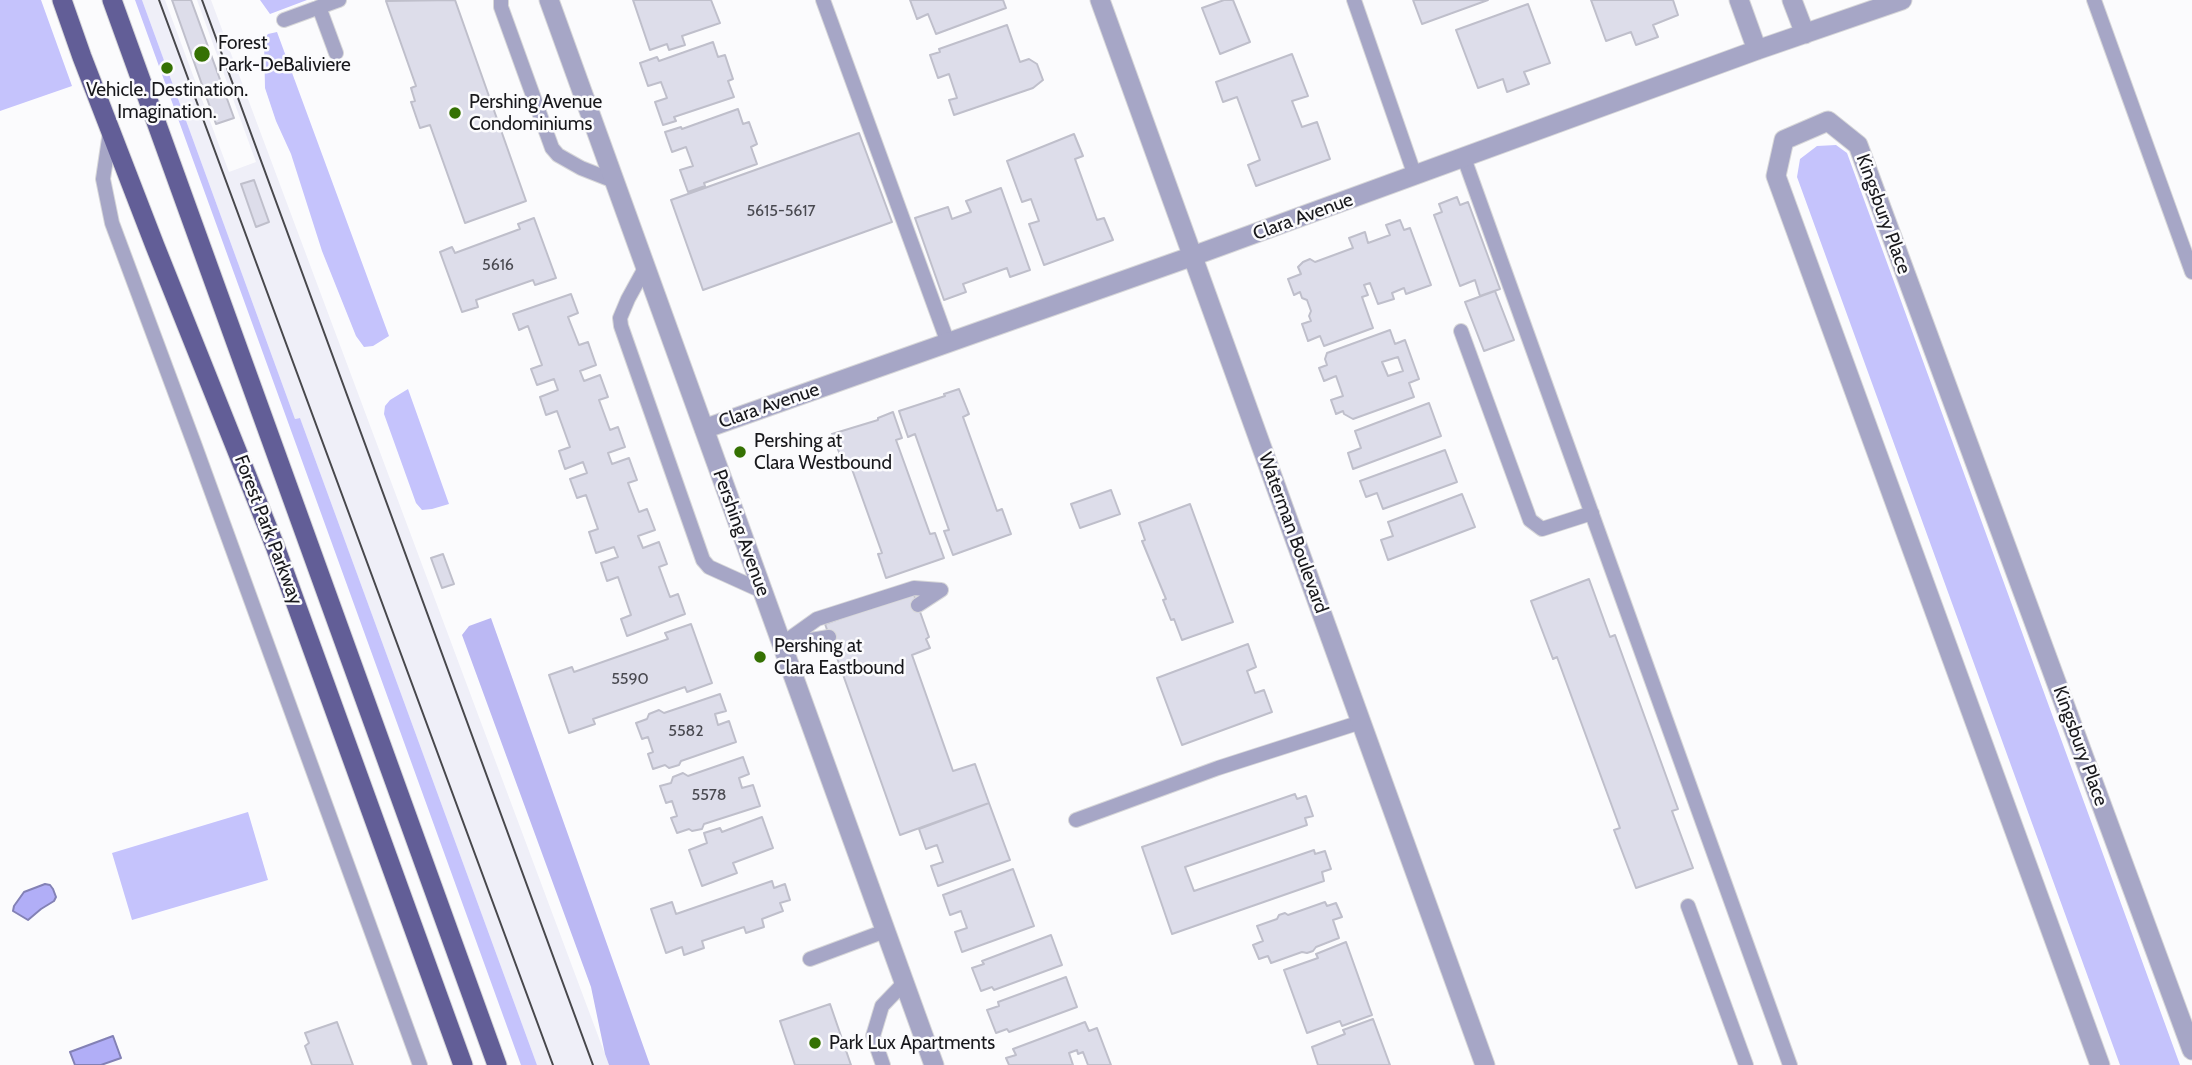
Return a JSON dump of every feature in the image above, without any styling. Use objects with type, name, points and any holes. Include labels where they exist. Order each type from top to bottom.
[{"type":"main road","name":"Forest Park Parkway","points":[[62,0],[275,546],[463,1065]]},
{"type":"main road","name":"Forest Park Parkway","points":[[112,0],[497,1065]]},
{"type":"street","name":"Waterman Boulevard","points":[[1100,0],[1485,1065]]},
{"type":"street","points":[[1738,0],[1757,50]]},
{"type":"street","points":[[1792,0],[1805,34]]},
{"type":"street","name":"Clara Avenue","points":[[704,429],[1902,0]]},
{"type":"street","name":"Pershing Avenue","points":[[551,1],[934,1065]]},
{"type":"street","name":"Kingsbury Place","points":[[2100,1065],[1776,176],[1784,140],[1828,121],[1858,145],[2192,1051]]},
{"type":"lane","points":[[284,20],[339,0]]},
{"type":"lane","points":[[501,0],[501,7],[552,148],[569,162],[614,181]]},
{"type":"lane","points":[[823,0],[948,343]]},
{"type":"lane","points":[[1354,0],[1415,176]]},
{"type":"lane","points":[[2094,0],[2192,272]]},
{"type":"lane","points":[[319,7],[336,53]]},
{"type":"lane","points":[[111,131],[103,179],[112,223],[205,471],[420,1065]]},
{"type":"lane","points":[[1464,158],[1790,1065]]},
{"type":"lane","points":[[645,268],[620,318],[621,326],[703,560],[709,567],[762,591]]},
{"type":"lane","points":[[1461,331],[1530,520],[1542,530],[1592,513]]},
{"type":"lane","points":[[782,645],[817,619],[914,589],[941,590],[918,606]]},
{"type":"lane","points":[[782,645],[830,637]]},
{"type":"lane","points":[[1076,820],[1218,768],[1361,722]]},
{"type":"lane","points":[[1688,906],[1746,1065]]},
{"type":"lane","points":[[810,959],[885,931]]},
{"type":"lane","points":[[883,1065],[873,1036],[882,1006],[904,982]]},
{"type":"shaded area","points":[[0,0],[41,0],[72,86],[0,111]]},
{"type":"shaded area","points":[[135,0],[142,0],[295,419],[300,418],[537,1065],[521,1065]]},
{"type":"shaded area","points":[[142,0],[165,0],[229,172],[256,162],[197,0],[211,0],[609,1065],[537,1065],[300,418],[295,419]]},
{"type":"shaded area","points":[[260,0],[307,0],[270,14]]},
{"type":"shaded area","points":[[277,32],[389,336],[373,346],[364,347],[356,336],[322,251],[291,154],[265,88],[264,39],[268,34]]},
{"type":"shaded area","points":[[1836,145],[1847,153],[2180,1065],[2120,1065],[1797,177],[1800,159],[1817,146]]},
{"type":"shaded area","points":[[408,389],[449,504],[432,509],[422,510],[416,503],[384,414],[385,406],[390,400]]},
{"type":"shaded area","points":[[491,618],[650,1065],[609,1065],[605,1054],[591,987],[462,635],[469,626]]},
{"type":"shaded area","points":[[248,812],[268,880],[132,920],[112,853]]},
{"type":"shaded area","points":[[45,884],[53,889],[56,897],[54,901],[28,920],[13,911],[24,892]]},
{"type":"shaded area","points":[[113,1036],[121,1058],[101,1065],[75,1065],[70,1052]]},
{"type":"building","points":[[172,0],[191,0],[234,118],[216,124]]},
{"type":"building","name":"Pershing Avenue Condominiums","points":[[455,0],[526,201],[465,223],[430,125],[420,128],[411,102],[415,101],[411,88],[416,86],[386,1]]},
{"type":"building","points":[[633,0],[711,0],[720,23],[682,36],[685,45],[669,50],[667,44],[650,50]]},
{"type":"building","points":[[910,0],[1003,0],[1006,8],[936,34],[928,14],[917,19]]},
{"type":"building","points":[[1224,0],[1233,0],[1250,42],[1220,54],[1202,8]]},
{"type":"building","points":[[1413,0],[1488,0],[1422,24]]},
{"type":"building","points":[[1591,0],[1673,0],[1678,15],[1653,25],[1658,37],[1636,45],[1631,32],[1606,41]]},
{"type":"building","points":[[1528,4],[1550,63],[1524,72],[1529,84],[1507,92],[1503,79],[1478,88],[1456,30]]},
{"type":"building","points":[[1007,25],[1020,62],[1029,59],[1037,64],[1043,80],[1033,88],[954,115],[949,100],[957,98],[949,74],[938,78],[930,55],[940,52],[939,49]]},
{"type":"building","points":[[713,42],[718,57],[725,55],[733,79],[728,81],[734,97],[674,117],[676,121],[663,125],[655,102],[667,98],[661,82],[648,86],[640,63],[657,57],[659,61]]},
{"type":"building","points":[[1292,54],[1308,96],[1292,101],[1302,127],[1317,122],[1330,159],[1256,186],[1248,165],[1260,160],[1237,97],[1223,102],[1216,82]]},
{"type":"building","points":[[738,109],[743,124],[749,122],[757,144],[751,147],[757,164],[704,183],[705,186],[688,192],[680,170],[693,166],[686,147],[672,152],[665,132],[681,127],[682,129]]},
{"type":"building","points":[[859,133],[892,222],[703,290],[671,200]]},
{"type":"building","points":[[1074,134],[1083,156],[1075,159],[1097,220],[1104,218],[1113,240],[1044,265],[1029,224],[1039,221],[1031,199],[1022,202],[1007,161]]},
{"type":"building","points":[[254,180],[269,222],[256,227],[241,184]]},
{"type":"building","points":[[1001,188],[1030,270],[1010,277],[1007,268],[963,284],[966,292],[944,300],[915,218],[948,207],[952,219],[971,212],[966,201]]},
{"type":"building","points":[[1457,197],[1460,205],[1468,202],[1500,289],[1480,296],[1475,280],[1460,286],[1434,215],[1442,212],[1439,204]]},
{"type":"building","points":[[534,218],[556,278],[535,285],[533,280],[476,300],[478,307],[462,312],[440,252],[452,247],[455,253],[520,229],[518,224]]},
{"type":"building","points":[[1400,220],[1404,230],[1410,228],[1431,285],[1406,294],[1404,288],[1392,293],[1394,299],[1378,304],[1370,283],[1364,285],[1368,295],[1362,297],[1373,328],[1324,346],[1320,336],[1308,341],[1302,324],[1311,321],[1311,311],[1300,292],[1294,295],[1288,279],[1301,274],[1298,267],[1303,262],[1310,259],[1315,262],[1353,248],[1349,238],[1365,232],[1368,243],[1390,235],[1386,225]]},
{"type":"building","points":[[1495,291],[1514,340],[1484,351],[1465,302]]},
{"type":"building","points":[[571,294],[578,313],[568,317],[579,345],[588,342],[596,365],[580,371],[584,381],[600,375],[608,397],[599,400],[610,430],[618,427],[625,447],[608,453],[612,464],[629,458],[637,480],[628,483],[639,512],[647,509],[655,530],[638,536],[643,548],[659,542],[667,564],[659,567],[670,597],[678,594],[685,614],[627,636],[621,619],[631,615],[618,577],[607,581],[601,563],[618,557],[614,547],[596,553],[589,532],[598,529],[586,495],[577,498],[570,479],[587,473],[583,462],[565,469],[559,451],[570,447],[557,411],[546,415],[540,397],[558,390],[554,379],[537,385],[531,369],[542,365],[528,326],[519,330],[513,314]]},
{"type":"building","points":[[1390,330],[1395,344],[1405,340],[1419,379],[1409,383],[1414,397],[1353,419],[1343,411],[1336,414],[1331,400],[1343,396],[1336,376],[1324,381],[1319,368],[1327,365],[1327,353]],"holes":[[[1398,357],[1403,371],[1388,376],[1382,362]]]},
{"type":"building","points":[[959,389],[969,414],[963,417],[997,511],[1002,509],[1011,534],[953,555],[944,531],[949,530],[915,434],[908,437],[899,411]]},
{"type":"building","points":[[1429,403],[1441,436],[1353,469],[1348,453],[1361,448],[1355,431]]},
{"type":"building","points":[[893,412],[902,438],[896,440],[930,534],[935,533],[944,558],[886,578],[878,554],[882,553],[848,458],[842,460],[832,434],[878,420]]},
{"type":"building","points":[[1445,450],[1457,482],[1383,509],[1377,493],[1366,497],[1360,481]]},
{"type":"building","points":[[1111,490],[1120,514],[1080,528],[1071,504]]},
{"type":"building","points":[[1462,494],[1475,527],[1388,560],[1381,540],[1393,536],[1388,522]]},
{"type":"building","points":[[1190,504],[1233,622],[1182,640],[1163,600],[1166,599],[1142,541],[1145,540],[1139,523]]},
{"type":"building","points":[[443,554],[454,584],[442,588],[431,558]]},
{"type":"building","points":[[1589,579],[1610,637],[1615,635],[1678,809],[1672,811],[1693,868],[1636,888],[1614,830],[1620,828],[1557,657],[1553,659],[1531,601]]},
{"type":"building","points":[[913,592],[929,637],[926,639],[930,648],[912,655],[953,771],[975,764],[989,803],[900,835],[825,624]]},
{"type":"building","points":[[691,624],[712,683],[687,692],[685,687],[593,719],[595,724],[569,733],[549,675],[572,667],[574,672],[668,639],[665,633]]},
{"type":"building","points":[[1248,644],[1256,667],[1247,671],[1255,693],[1264,690],[1272,712],[1182,745],[1157,678]]},
{"type":"building","points":[[720,694],[726,711],[715,714],[718,725],[729,721],[736,742],[681,761],[679,765],[669,768],[665,765],[653,769],[648,754],[653,752],[648,737],[642,739],[636,723],[659,710],[664,713]]},
{"type":"building","points":[[743,757],[749,774],[739,778],[742,788],[753,785],[760,806],[704,824],[702,829],[677,833],[671,818],[677,816],[672,801],[666,803],[660,786],[671,783],[673,777],[683,773],[688,776]]},
{"type":"building","points":[[1295,794],[1297,799],[1306,796],[1313,816],[1305,818],[1307,825],[1185,867],[1194,891],[1314,850],[1315,854],[1325,851],[1331,869],[1322,872],[1324,881],[1172,934],[1142,847]]},
{"type":"building","points":[[989,803],[1010,860],[938,886],[931,866],[943,862],[937,845],[926,849],[919,829]]},
{"type":"building","points":[[762,817],[773,848],[733,863],[737,873],[702,886],[689,850],[707,843],[704,833],[720,828],[722,832]]},
{"type":"building","points":[[1013,869],[1034,926],[962,952],[955,932],[967,928],[961,911],[950,915],[943,895]]},
{"type":"building","points":[[772,881],[774,888],[785,884],[790,900],[780,903],[783,911],[762,919],[764,927],[746,933],[744,927],[702,941],[704,948],[684,955],[682,947],[666,953],[651,909],[672,902],[676,914]]},
{"type":"building","points":[[1325,902],[1327,906],[1336,903],[1342,917],[1333,920],[1339,938],[1316,947],[1313,951],[1271,963],[1268,956],[1259,959],[1253,945],[1263,941],[1257,926],[1277,919],[1279,915],[1288,915]]},
{"type":"building","points":[[1051,935],[1062,965],[994,990],[992,987],[981,991],[972,968],[984,964],[982,961]]},
{"type":"building","points":[[1346,942],[1372,1015],[1342,1026],[1340,1021],[1307,1033],[1284,970],[1318,958],[1316,954]]},
{"type":"building","points":[[1066,977],[1077,1007],[1009,1032],[1007,1029],[996,1033],[987,1010],[999,1006],[998,1002]]},
{"type":"building","name":"Park Lux Apartments","points":[[830,1004],[851,1065],[795,1065],[780,1021]]},
{"type":"building","points":[[1373,1019],[1390,1065],[1318,1065],[1312,1047],[1345,1034],[1343,1030]]},
{"type":"building","points":[[337,1022],[353,1065],[312,1065],[305,1046],[309,1043],[305,1033]]},
{"type":"building","points":[[1085,1022],[1089,1031],[1097,1028],[1111,1065],[1088,1065],[1083,1052],[1078,1054],[1077,1050],[1069,1053],[1073,1065],[1009,1065],[1006,1058],[1016,1055],[1013,1049]]},
{"type":"tram line","points":[[159,0],[553,1065]]},
{"type":"tram line","points":[[202,0],[593,1065]]},
{"type":"place","name":"Forest Park-DeBaliviere","points":[[202,54]]},
{"type":"place","name":"Vehicle. Destination. Imagination.","points":[[167,68]]},
{"type":"place","name":"Pershing Avenue Condominiums","points":[[455,113]]},
{"type":"place","name":"Pershing at Clara Westbound","points":[[740,452]]},
{"type":"place","name":"Pershing at Clara Eastbound","points":[[760,657]]},
{"type":"place","name":"Park Lux Apartments","points":[[815,1043]]}]
